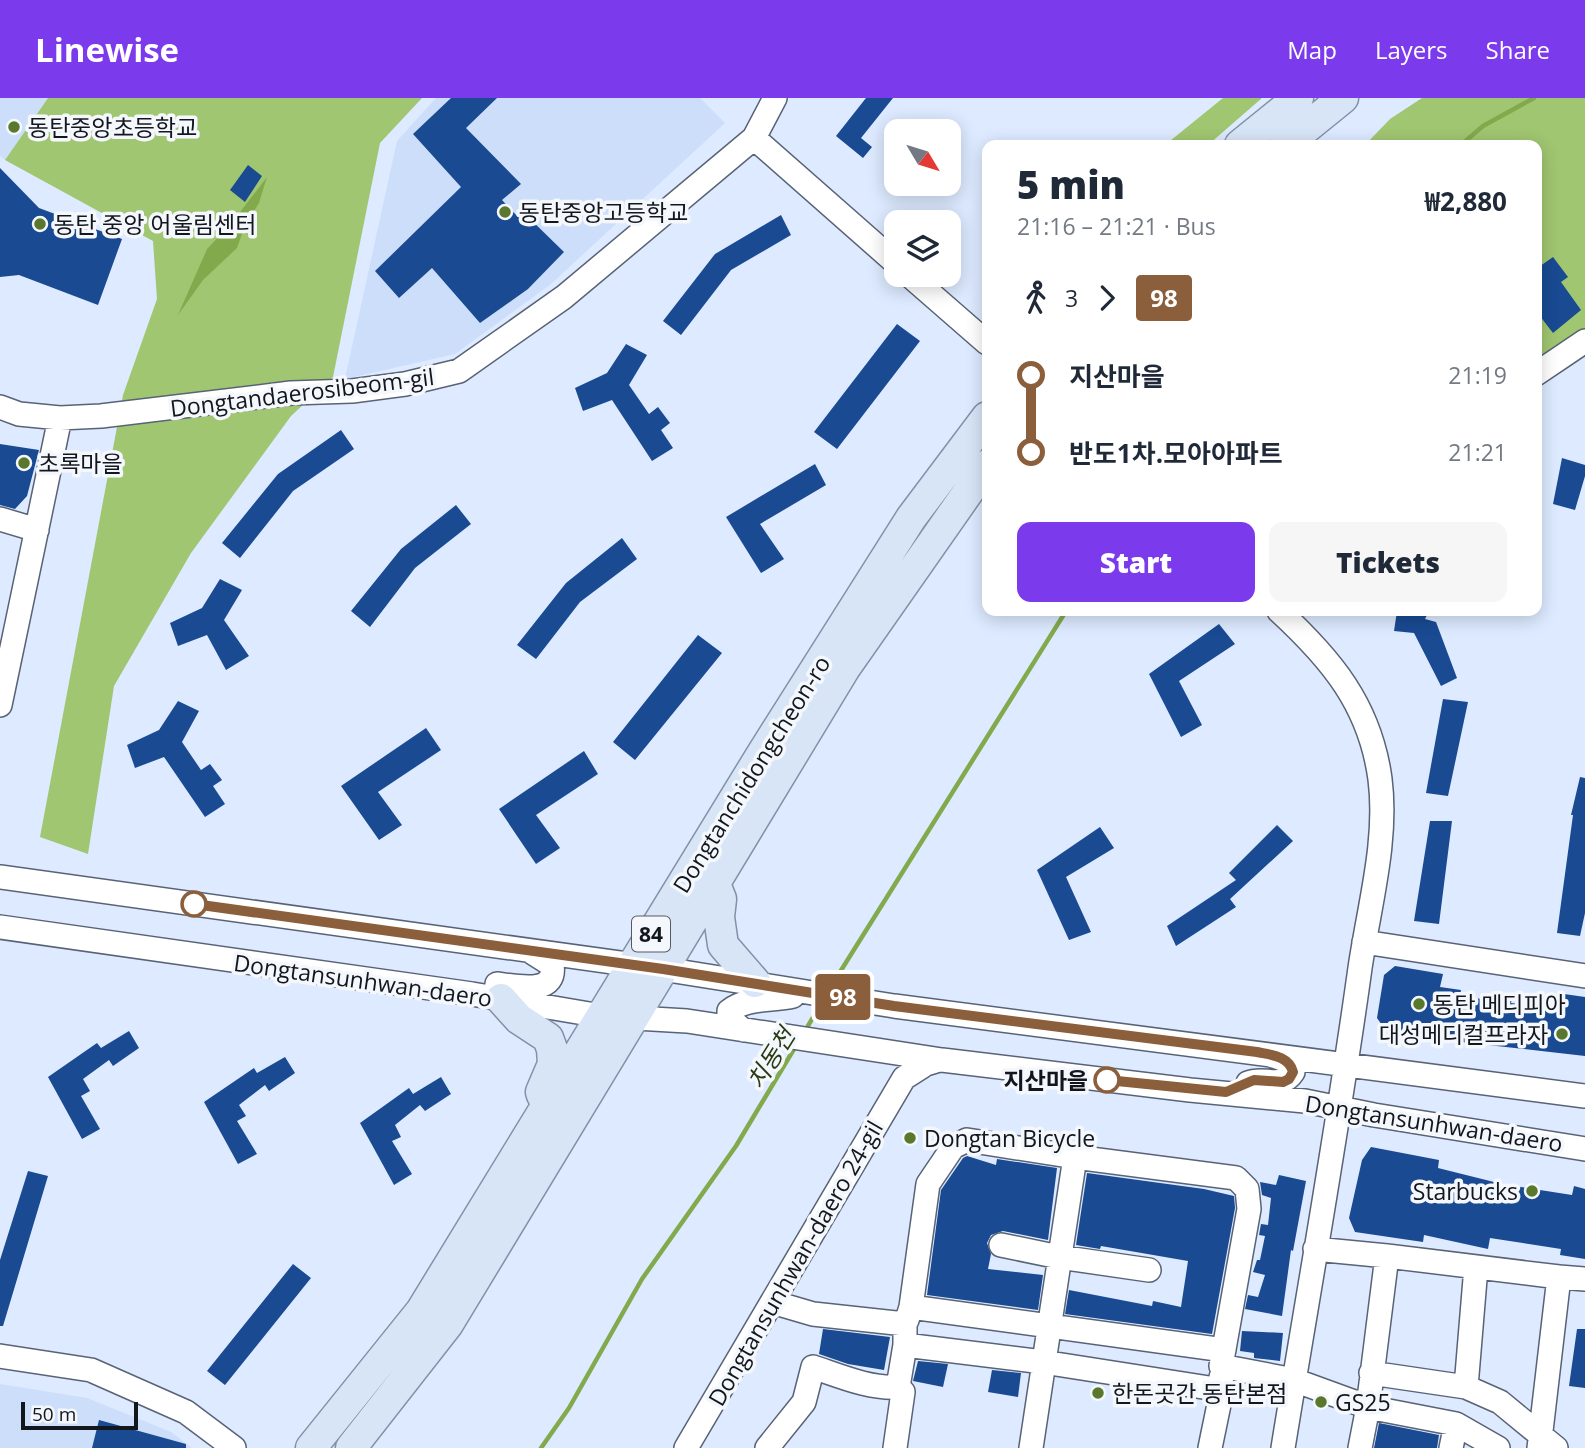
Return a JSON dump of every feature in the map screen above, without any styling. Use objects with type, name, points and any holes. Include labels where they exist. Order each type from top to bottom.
[{"type":"main road","points":[[1246,140],[1298,98]]},
{"type":"main road","points":[[1291,140],[1343,98]]},
{"type":"main road","name":"Dongtanchidongcheon-ro","points":[[311,1448],[421,1311],[763,752],[911,518],[982,424]]},
{"type":"main road","name":"Dongtanchidongcheon-ro","points":[[351,1448],[448,1324],[845,668],[982,472]]},
{"type":"main road","points":[[715,884],[721,900],[719,925],[723,945],[755,982]]},
{"type":"main road","points":[[486,996],[548,1038],[553,1064],[541,1092],[545,1108]]},
{"type":"street","name":"Dongtandaerosibeom-gil","points":[[0,407],[19,414],[60,418],[176,409],[211,401],[291,393],[352,391],[405,384],[459,371],[564,297],[754,138],[775,98]]},
{"type":"street","points":[[754,138],[884,252]]},
{"type":"street","points":[[923,287],[982,339]]},
{"type":"street","points":[[1542,369],[1585,341]]},
{"type":"street","points":[[0,705],[60,418]]},
{"type":"street","points":[[0,519],[37,530]]},
{"type":"street","points":[[1283,1448],[1346,1065],[1381,823],[1380,779],[1360,708],[1339,673],[1286,616]]},
{"type":"street","points":[[0,877],[755,982]]},
{"type":"street","name":"Dongtansunhwan-daero","points":[[0,927],[486,996],[601,1016],[687,1021],[942,1060],[1339,1107],[1585,1149]]},
{"type":"street","points":[[1364,943],[1585,976]]},
{"type":"street","points":[[486,996],[491,983],[539,987],[549,982],[553,975],[552,965],[531,952]]},
{"type":"street","name":"Dongtansunhwan-daero","points":[[755,982],[894,1006],[1585,1096]]},
{"type":"street","points":[[735,1029],[729,1012],[735,1007],[756,1000],[781,999],[810,992]]},
{"type":"street","points":[[873,1050],[904,1078],[926,1064],[942,1060]]},
{"type":"street","points":[[1226,1092],[1254,1080],[1283,1082],[1289,1079],[1293,1072],[1285,1059],[1257,1052]]},
{"type":"street","name":"Dongtansunhwan-daero 24-gil","points":[[686,1448],[904,1078]]},
{"type":"street","points":[[884,1448],[893,1387],[907,1326],[928,1184],[953,1147],[967,1140],[1236,1178],[1247,1189],[1249,1209],[1223,1358],[1222,1390],[1210,1448]]},
{"type":"street","points":[[1031,1448],[1075,1157]]},
{"type":"street","points":[[1001,1245],[1059,1257],[1149,1270]]},
{"type":"street","points":[[1315,1249],[1585,1279]]},
{"type":"street","points":[[1360,1448],[1368,1407],[1387,1256]]},
{"type":"street","points":[[1466,1387],[1476,1267]]},
{"type":"street","points":[[1545,1444],[1559,1277]]},
{"type":"street","points":[[772,1303],[813,1314],[907,1326],[1048,1326],[1223,1358],[1368,1407],[1456,1424],[1498,1448]]},
{"type":"street","points":[[907,1326],[1043,1362],[1222,1390]]},
{"type":"street","points":[[0,1356],[91,1370],[186,1412],[234,1448]]},
{"type":"street","points":[[767,1448],[804,1402],[813,1367],[845,1378],[893,1387],[903,1392],[895,1448]]},
{"type":"street","points":[[1371,1373],[1466,1387],[1500,1402],[1545,1444]]},
{"type":"street","points":[[1451,1448],[1456,1424]]},
{"type":"shaded area","name":"동탄중앙초등학교","points":[[0,98],[48,98],[5,160],[0,156]]},
{"type":"shaded area","points":[[48,98],[422,98],[380,143],[333,377],[291,416],[191,553],[114,686],[88,854],[40,837],[123,395],[157,299],[153,241],[5,160]]},
{"type":"shaded area","name":"동탄중앙고등학교","points":[[436,98],[700,98],[725,123],[551,284],[455,354],[345,379],[397,141]]},
{"type":"shaded area","points":[[1223,98],[1262,98],[1214,140],[1171,140]]},
{"type":"shaded area","points":[[1422,98],[1585,98],[1585,333],[1542,364],[1542,140],[1370,140],[1390,119]]},
{"type":"shaded area","points":[[267,177],[259,203],[244,228],[237,248],[203,280],[178,315],[207,249],[231,224]]},
{"type":"shaded area","points":[[0,1384],[87,1398],[171,1432],[192,1448],[0,1448]]},
{"type":"building","points":[[451,98],[497,98],[466,128],[521,184],[502,200],[518,217],[524,213],[564,252],[528,289],[480,323],[432,268],[399,298],[375,271],[461,187],[413,134]]},
{"type":"building","points":[[866,98],[893,98],[861,138],[872,147],[863,158],[836,136]]},
{"type":"building","points":[[248,165],[262,176],[245,202],[230,190]]},
{"type":"building","name":"동탄 중앙 어울림센터","points":[[0,168],[39,208],[122,239],[98,305],[19,275],[0,277]]},
{"type":"building","points":[[781,215],[791,235],[731,270],[681,335],[663,321],[715,254]]},
{"type":"building","points":[[1553,257],[1568,277],[1561,282],[1581,310],[1553,333],[1542,319],[1542,265]]},
{"type":"building","points":[[897,324],[920,341],[837,449],[814,432]]},
{"type":"building","points":[[626,344],[647,355],[629,385],[649,414],[658,407],[670,423],[661,430],[673,448],[652,461],[612,400],[583,411],[575,388],[607,373]]},
{"type":"building","points":[[341,430],[354,449],[293,491],[240,558],[222,543],[278,474]]},
{"type":"building","points":[[0,444],[39,450],[27,496],[15,509],[0,505]]},
{"type":"building","points":[[1562,458],[1585,465],[1585,476],[1575,510],[1553,504]]},
{"type":"building","points":[[815,464],[826,485],[760,524],[784,559],[761,573],[726,517]]},
{"type":"building","points":[[456,505],[471,524],[415,568],[370,627],[351,611],[401,549]]},
{"type":"building","points":[[622,538],[637,559],[580,602],[536,659],[517,645],[566,583]]},
{"type":"building","points":[[220,579],[242,590],[224,620],[249,656],[226,670],[207,635],[178,646],[170,623],[202,608]]},
{"type":"building","points":[[1396,616],[1426,616],[1425,619],[1436,622],[1457,678],[1441,686],[1414,633],[1394,631]]},
{"type":"building","points":[[1219,624],[1235,644],[1179,681],[1202,725],[1181,737],[1149,674]]},
{"type":"building","points":[[698,635],[722,653],[635,760],[613,742]]},
{"type":"building","points":[[1443,699],[1468,702],[1448,796],[1426,793]]},
{"type":"building","points":[[178,701],[199,711],[182,742],[201,770],[210,764],[222,780],[213,786],[225,804],[205,817],[164,757],[135,768],[127,745],[159,730]]},
{"type":"building","points":[[426,728],[441,750],[378,792],[402,825],[379,840],[341,786]]},
{"type":"building","points":[[584,751],[598,774],[536,815],[560,848],[536,864],[499,809]]},
{"type":"building","points":[[1580,777],[1585,778],[1585,913],[1580,936],[1557,933],[1571,815]]},
{"type":"building","points":[[1430,821],[1452,821],[1439,924],[1414,921]]},
{"type":"building","points":[[1277,825],[1293,841],[1230,899],[1236,907],[1176,946],[1167,926],[1236,880],[1229,873]]},
{"type":"building","points":[[1100,827],[1114,848],[1066,877],[1091,932],[1069,940],[1037,870]]},
{"type":"building","points":[[1395,966],[1443,974],[1440,987],[1461,990],[1460,996],[1497,1001],[1498,995],[1512,997],[1511,1003],[1554,1009],[1557,993],[1585,997],[1585,1056],[1386,1031],[1377,1018],[1384,975]]},
{"type":"building","points":[[129,1031],[139,1048],[113,1066],[109,1060],[83,1079],[90,1091],[81,1096],[100,1129],[82,1139],[48,1077],[97,1043],[101,1048]]},
{"type":"building","points":[[285,1057],[295,1073],[269,1091],[265,1085],[239,1105],[246,1116],[237,1121],[257,1154],[238,1164],[204,1102],[254,1068],[257,1073]]},
{"type":"building","points":[[441,1077],[451,1094],[425,1111],[420,1105],[395,1125],[401,1137],[392,1141],[412,1174],[394,1185],[360,1123],[409,1088],[413,1094]]},
{"type":"building","points":[[1371,1147],[1439,1160],[1438,1168],[1502,1184],[1572,1195],[1574,1186],[1585,1189],[1585,1259],[1560,1255],[1561,1249],[1490,1238],[1488,1249],[1424,1235],[1423,1242],[1355,1232],[1349,1218],[1362,1160]]},
{"type":"building","points":[[967,1156],[996,1165],[997,1159],[1057,1168],[1048,1240],[1003,1231],[991,1235],[987,1243],[991,1254],[988,1269],[1043,1275],[1038,1310],[927,1295],[941,1190]]},
{"type":"building","points":[[28,1171],[48,1176],[3,1326],[0,1326],[0,1260]]},
{"type":"building","points":[[1087,1173],[1204,1189],[1234,1196],[1235,1208],[1212,1334],[1065,1314],[1069,1290],[1152,1306],[1153,1301],[1181,1307],[1188,1261],[1101,1246],[1100,1249],[1076,1245]]},
{"type":"building","points":[[1279,1175],[1306,1181],[1293,1251],[1291,1250],[1282,1316],[1245,1309],[1248,1295],[1258,1297],[1265,1275],[1253,1272],[1257,1260],[1260,1260],[1265,1236],[1259,1235],[1261,1224],[1268,1225],[1271,1198],[1262,1195],[1260,1182],[1276,1185]]},
{"type":"building","points":[[293,1264],[311,1278],[225,1385],[207,1371]]},
{"type":"building","points":[[823,1329],[890,1337],[884,1370],[848,1364],[819,1354]]},
{"type":"building","points":[[1577,1329],[1585,1329],[1585,1388],[1569,1386]]},
{"type":"building","points":[[1242,1331],[1283,1333],[1280,1361],[1254,1358],[1254,1353],[1240,1351]]},
{"type":"building","points":[[918,1361],[948,1364],[943,1387],[913,1381]]},
{"type":"building","points":[[992,1370],[1021,1373],[1018,1397],[988,1392]]},
{"type":"building","points":[[99,1420],[186,1444],[186,1448],[92,1448]]},
{"type":"building","points":[[1379,1423],[1439,1435],[1437,1448],[1374,1448]]},
{"type":"waterway","name":"치동천","points":[[1467,140],[1483,126],[1534,98]]},
{"type":"waterway","name":"치동천","points":[[830,988],[1063,616]]},
{"type":"waterway","name":"치동천","points":[[805,1031],[822,1002]]},
{"type":"waterway","name":"치동천","points":[[541,1448],[569,1408],[642,1279],[736,1146],[797,1044]]},
{"type":"bus line","name":"98","points":[[194,904],[755,982],[894,1006],[1257,1052],[1285,1059],[1293,1072],[1289,1079],[1283,1082],[1254,1080],[1226,1092],[1107,1080]]},
{"type":"place","name":"동탄중앙초등학교","points":[[14,127]]},
{"type":"place","name":"동탄중앙고등학교","points":[[505,212]]},
{"type":"place","name":"동탄 중앙 어울림센터","points":[[40,224]]},
{"type":"place","name":"초록마을","points":[[24,463]]},
{"type":"place","name":"동탄 메디피아","points":[[1419,1004]]},
{"type":"place","name":"대성메디컬프라자","points":[[1562,1034]]},
{"type":"place","name":"지산마을","points":[[1107,1080]]},
{"type":"place","name":"Dongtan Bicycle","points":[[910,1138]]},
{"type":"place","name":"Starbucks","points":[[1532,1191]]},
{"type":"place","name":"한돈곳간 동탄본점","points":[[1098,1393]]},
{"type":"place","name":"GS25","points":[[1321,1402]]}]
